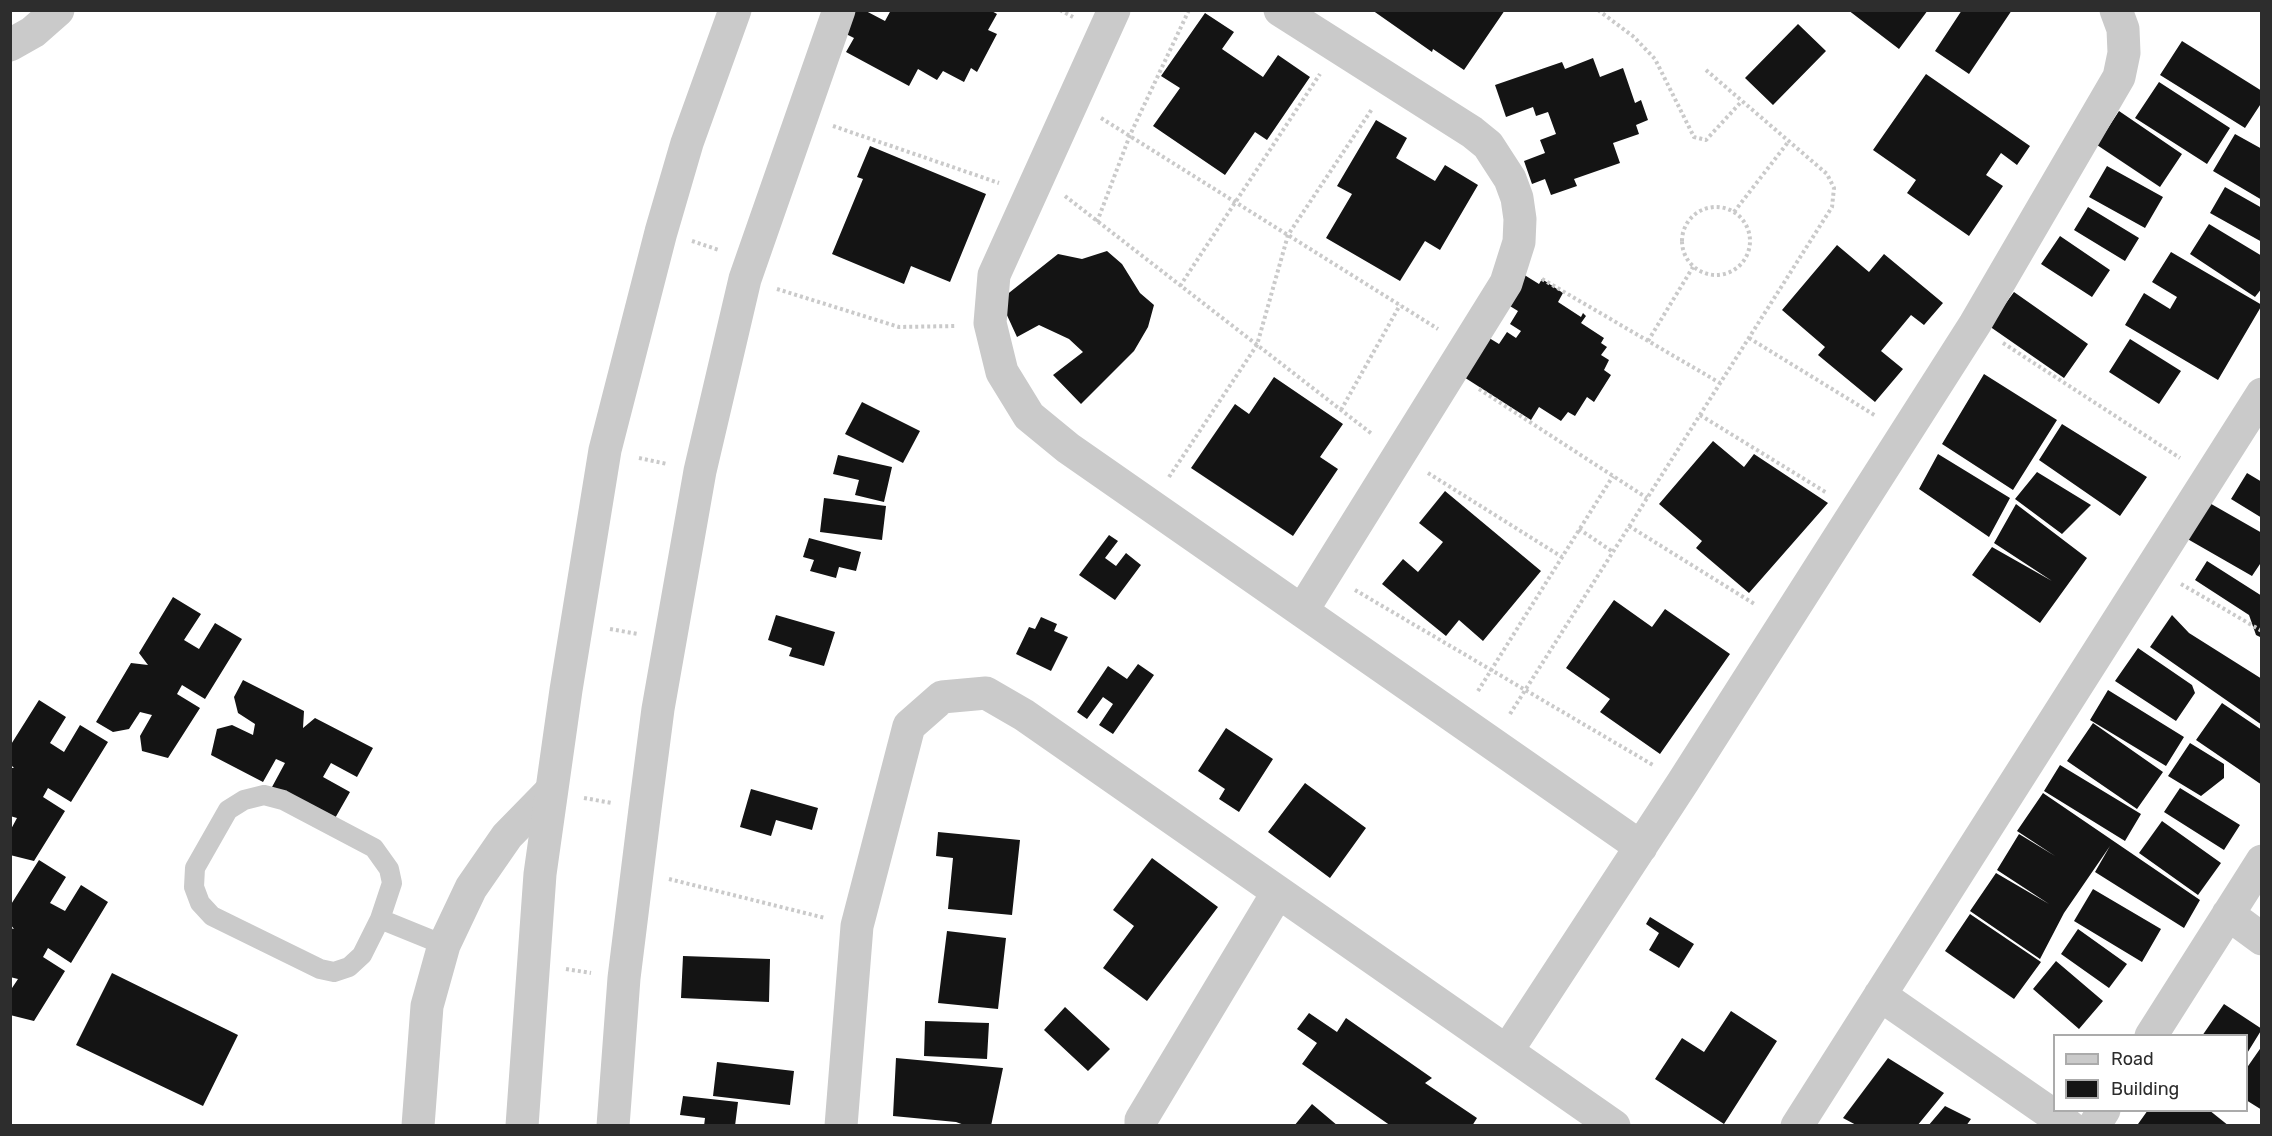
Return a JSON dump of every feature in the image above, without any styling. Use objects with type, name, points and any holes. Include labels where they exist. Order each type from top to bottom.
[{"type":"street","points":[[10,45],[33,32],[58,10]]},
{"type":"street","points":[[522,1125],[532,964],[551,791],[604,450],[661,232],[687,143],[735,10]]},
{"type":"street","points":[[613,1125],[624,978],[645,809],[670,640],[700,471],[748,270],[839,10]]},
{"type":"street","points":[[1114,10],[994,275],[990,323],[1002,372],[1029,416],[1068,448],[1641,847]]},
{"type":"street","points":[[1280,10],[1472,132],[1500,161],[1517,198],[1520,219],[1520,242],[1515,263],[1506,283],[1302,611]]},
{"type":"street","points":[[1507,1051],[1683,782],[1905,434],[1974,324],[2119,77],[2124,53],[2122,29],[2116,10]]},
{"type":"street","points":[[1797,1125],[2262,394]]},
{"type":"street","points":[[841,1125],[857,926],[909,726],[942,698],[986,693],[1024,715],[1614,1125]]},
{"type":"street","points":[[418,1125],[427,1006],[444,945],[471,888],[507,836],[551,791]]},
{"type":"street","points":[[2152,1034],[2262,861]]},
{"type":"street","points":[[1144,1124],[1278,892]]},
{"type":"street","points":[[2228,915],[2262,939]]},
{"type":"street","points":[[1880,995],[2069,1125]]},
{"type":"street","points":[[2094,1125],[2103,1112]]},
{"type":"lane","points":[[264,795],[283,800],[374,848],[383,858],[392,883],[380,919],[362,955],[349,967],[334,972],[320,969],[212,916],[200,903],[194,886],[195,868],[228,810],[244,800],[264,795]]},
{"type":"lane","points":[[380,919],[444,945]]},
{"type":"path","points":[[1097,222],[1130,135],[1189,10]]},
{"type":"path","points":[[1598,10],[1634,37],[1655,58],[1694,137],[1706,140],[1742,101]]},
{"type":"path","points":[[1180,286],[1338,47]]},
{"type":"path","points":[[1492,743],[1832,207],[1835,197],[1834,188],[1827,174],[1706,70]]},
{"type":"path","points":[[1150,505],[1257,345],[1288,235],[1391,81]]},
{"type":"path","points":[[1073,100],[1400,305],[1459,359],[1613,476],[1647,498]]},
{"type":"path","points":[[802,116],[1035,185],[1097,222],[1399,455],[1562,557]]},
{"type":"path","points":[[1734,212],[1789,141]]},
{"type":"path","points":[[1722,207],[1734,212],[1744,220],[1749,231],[1747,256],[1740,266],[1716,275],[1704,273],[1694,267],[1686,256],[1682,244],[1683,232],[1689,221],[1698,212],[1710,208],[1722,207]]},
{"type":"path","points":[[661,232],[748,270],[899,327],[990,323]]},
{"type":"path","points":[[1515,263],[1720,383]]},
{"type":"path","points":[[1648,341],[1694,267]]},
{"type":"path","points":[[1341,410],[1400,305]]},
{"type":"path","points":[[1974,324],[2209,477]]},
{"type":"path","points":[[1749,338],[1905,434]]},
{"type":"path","points":[[1700,415],[1856,510]]},
{"type":"path","points":[[604,450],[700,471]]},
{"type":"path","points":[[1461,722],[1491,669],[1613,476]]},
{"type":"path","points":[[1629,526],[1784,623]]},
{"type":"path","points":[[1579,529],[1613,552]]},
{"type":"path","points":[[2151,568],[2262,631]]},
{"type":"path","points":[[1326,573],[1683,782]]},
{"type":"path","points":[[576,623],[670,640]]},
{"type":"path","points":[[551,791],[645,809]]},
{"type":"path","points":[[637,871],[857,926]]},
{"type":"path","points":[[532,964],[624,978]]},
{"type":"building","points":[[856,10],[864,10],[885,21],[891,10],[990,10],[997,14],[988,30],[997,34],[977,72],[971,68],[964,82],[943,71],[937,80],[918,69],[909,86],[846,52],[854,38],[844,33]]},
{"type":"building","points":[[1372,10],[1505,10],[1464,70],[1433,49],[1432,52]]},
{"type":"building","points":[[1848,10],[1928,10],[1899,49]]},
{"type":"building","points":[[1962,10],[2012,10],[1969,74],[1935,51]]},
{"type":"building","points":[[1205,13],[1234,32],[1222,49],[1263,77],[1278,55],[1310,77],[1267,140],[1255,132],[1225,175],[1153,126],[1180,88],[1161,76]]},
{"type":"building","points":[[1798,24],[1826,51],[1773,105],[1745,78]]},
{"type":"building","points":[[2182,41],[2262,91],[2262,102],[2245,128],[2160,75]]},
{"type":"building","points":[[1593,58],[1600,77],[1623,68],[1635,103],[1641,100],[1648,120],[1636,125],[1639,134],[1613,143],[1620,163],[1574,179],[1577,186],[1551,195],[1545,179],[1532,184],[1524,161],[1545,153],[1540,140],[1556,134],[1548,112],[1536,116],[1533,107],[1506,117],[1495,85],[1562,62],[1565,69]]},
{"type":"building","points":[[1926,74],[2030,146],[2017,165],[2001,153],[1986,175],[2003,186],[1969,236],[1907,193],[1916,180],[1873,150]]},
{"type":"building","points":[[2159,82],[2230,128],[2207,164],[2135,118]]},
{"type":"building","points":[[2119,111],[2182,154],[2160,187],[2097,145]]},
{"type":"building","points":[[1376,120],[1407,138],[1396,158],[1435,181],[1445,165],[1478,185],[1440,250],[1425,241],[1400,281],[1326,238],[1352,194],[1337,186]]},
{"type":"building","points":[[2235,134],[2262,149],[2262,200],[2213,171]]},
{"type":"building","points":[[870,146],[986,194],[950,282],[911,266],[904,284],[832,254],[863,179],[857,177]]},
{"type":"building","points":[[2107,166],[2163,197],[2145,228],[2089,197]]},
{"type":"building","points":[[2225,187],[2262,208],[2262,242],[2210,213]]},
{"type":"building","points":[[2088,207],[2139,238],[2125,261],[2074,230]]},
{"type":"building","points":[[2209,224],[2262,256],[2262,288],[2255,297],[2190,254]]},
{"type":"building","points":[[2060,236],[2110,270],[2092,297],[2041,264]]},
{"type":"building","points":[[1837,245],[1869,272],[1884,254],[1943,303],[1924,325],[1911,315],[1881,351],[1903,369],[1875,402],[1818,355],[1825,347],[1782,310]]},
{"type":"building","points":[[1107,251],[1122,264],[1140,293],[1154,305],[1148,327],[1134,351],[1081,404],[1053,375],[1083,352],[1069,339],[1039,325],[1017,337],[1000,300],[1058,254],[1082,259]]},
{"type":"building","points":[[2171,252],[2262,305],[2218,380],[2125,325],[2144,293],[2170,309],[2177,297],[2152,282]]},
{"type":"building","points":[[1518,271],[1539,284],[1542,279],[1563,293],[1558,302],[1581,317],[1583,313],[1586,316],[1581,323],[1604,338],[1601,343],[1607,347],[1601,355],[1609,360],[1604,370],[1611,375],[1594,402],[1587,397],[1575,416],[1568,412],[1561,421],[1539,407],[1531,420],[1456,372],[1481,333],[1499,344],[1507,332],[1516,338],[1521,331],[1510,324],[1518,311],[1500,300]]},
{"type":"building","points":[[2014,292],[2088,344],[2064,378],[1989,326]]},
{"type":"building","points":[[2130,339],[2181,371],[2159,404],[2109,372]]},
{"type":"building","points":[[1984,374],[2057,420],[2013,490],[1942,444]]},
{"type":"building","points":[[1274,377],[1343,424],[1320,457],[1338,469],[1293,536],[1191,468],[1235,404],[1249,414]]},
{"type":"building","points":[[862,402],[920,431],[903,463],[845,434]]},
{"type":"building","points":[[2062,424],[2147,477],[2120,516],[2039,460]]},
{"type":"building","points":[[1713,441],[1744,467],[1754,454],[1828,503],[1749,593],[1696,548],[1702,541],[1659,504]]},
{"type":"building","points":[[1938,454],[2010,498],[1989,537],[1919,489]]},
{"type":"building","points":[[838,455],[892,467],[884,502],[855,495],[859,480],[833,474]]},
{"type":"building","points":[[2037,472],[2091,505],[2062,534],[2015,499]]},
{"type":"building","points":[[2247,473],[2262,482],[2262,518],[2231,499]]},
{"type":"building","points":[[1445,491],[1541,571],[1483,641],[1459,620],[1446,636],[1382,584],[1403,559],[1418,572],[1443,542],[1419,523]]},
{"type":"building","points":[[824,498],[886,506],[882,540],[820,532]]},
{"type":"building","points":[[2206,501],[2262,533],[2262,561],[2252,576],[2184,537]]},
{"type":"building","points":[[2016,504],[2087,558],[2040,623],[1972,575],[1992,547],[2052,581],[1994,543]]},
{"type":"building","points":[[1109,535],[1118,541],[1105,558],[1116,566],[1126,553],[1141,565],[1115,600],[1079,575]]},
{"type":"building","points":[[809,538],[861,552],[856,571],[839,567],[836,578],[810,571],[814,560],[803,557]]},
{"type":"building","points":[[2207,561],[2262,596],[2262,638],[2256,635],[2249,615],[2195,580]]},
{"type":"building","points":[[173,597],[201,614],[184,640],[199,649],[215,623],[242,639],[205,699],[182,685],[177,694],[200,708],[168,758],[142,751],[140,736],[152,715],[140,712],[129,729],[113,732],[96,722],[131,663],[148,665],[139,653]]},
{"type":"building","points":[[1614,600],[1652,627],[1665,609],[1730,654],[1660,754],[1600,712],[1610,699],[1566,668]]},
{"type":"building","points":[[776,615],[835,632],[824,666],[789,656],[792,648],[768,640]]},
{"type":"building","points":[[2172,615],[2189,633],[2262,679],[2262,725],[2150,647]]},
{"type":"building","points":[[1041,617],[1057,624],[1054,631],[1068,637],[1051,671],[1016,654],[1029,627],[1035,629]]},
{"type":"building","points":[[2138,648],[2192,685],[2195,693],[2176,721],[2115,681]]},
{"type":"building","points":[[1138,664],[1154,675],[1113,734],[1099,725],[1113,704],[1103,697],[1087,719],[1077,712],[1108,666],[1127,679]]},
{"type":"building","points":[[243,680],[304,711],[303,728],[315,718],[373,748],[357,777],[331,763],[323,777],[350,792],[334,820],[272,787],[285,763],[276,759],[263,782],[211,755],[217,729],[232,725],[253,735],[255,724],[238,713],[234,697]]},
{"type":"building","points":[[2108,690],[2184,737],[2166,766],[2090,720]]},
{"type":"building","points":[[39,700],[66,717],[50,743],[64,752],[80,725],[108,742],[71,802],[48,788],[43,797],[65,811],[34,861],[10,855],[10,831],[17,818],[10,816],[10,768],[14,768],[10,764],[10,746]]},
{"type":"building","points":[[2222,703],[2262,730],[2262,785],[2196,740]]},
{"type":"building","points":[[2093,723],[2163,772],[2137,809],[2067,761]]},
{"type":"building","points":[[1226,728],[1273,759],[1239,812],[1219,799],[1225,789],[1198,771]]},
{"type":"building","points":[[2190,743],[2224,764],[2224,778],[2201,796],[2168,776]]},
{"type":"building","points":[[2060,765],[2141,814],[2125,841],[2044,791]]},
{"type":"building","points":[[1305,783],[1366,828],[1330,878],[1268,832]]},
{"type":"building","points":[[2180,788],[2240,825],[2224,850],[2164,812]]},
{"type":"building","points":[[751,789],[818,808],[812,830],[776,820],[771,836],[740,827]]},
{"type":"building","points":[[2043,793],[2200,900],[2184,928],[2095,872],[2110,846],[2064,913],[2040,959],[1970,911],[1996,873],[2049,904],[1997,870],[2019,834],[2055,856],[2017,831]]},
{"type":"building","points":[[2162,821],[2221,863],[2198,895],[2139,853]]},
{"type":"building","points":[[938,832],[1020,840],[1012,915],[948,909],[953,858],[936,856]]},
{"type":"building","points":[[1152,858],[1218,907],[1147,1001],[1103,968],[1134,926],[1113,910]]},
{"type":"building","points":[[39,860],[66,877],[50,903],[65,911],[81,885],[108,902],[71,963],[48,948],[43,957],[65,971],[34,1021],[10,1015],[10,991],[18,979],[10,977],[10,928],[14,929],[10,924],[10,906]]},
{"type":"building","points":[[2093,889],[2161,929],[2142,962],[2074,921]]},
{"type":"building","points":[[1970,914],[2041,962],[2014,999],[1945,951]]},
{"type":"building","points":[[1650,917],[1694,944],[1679,968],[1649,950],[1659,933],[1646,924]]},
{"type":"building","points":[[2078,929],[2127,964],[2109,988],[2061,954]]},
{"type":"building","points":[[947,931],[1006,938],[998,1009],[938,1003]]},
{"type":"building","points":[[683,956],[770,959],[769,1002],[681,998]]},
{"type":"building","points":[[2056,961],[2103,1001],[2079,1029],[2033,989]]},
{"type":"building","points":[[112,973],[238,1035],[203,1106],[76,1045]]},
{"type":"building","points":[[2224,1004],[2262,1029],[2248,1052],[2248,1034],[2203,1034]]},
{"type":"building","points":[[1065,1007],[1110,1049],[1088,1071],[1044,1030]]},
{"type":"building","points":[[1731,1011],[1777,1041],[1724,1124],[1655,1079],[1682,1038],[1704,1052]]},
{"type":"building","points":[[1309,1013],[1337,1032],[1346,1018],[1432,1078],[1425,1083],[1477,1118],[1472,1126],[1391,1126],[1302,1064],[1317,1043],[1297,1029]]},
{"type":"building","points":[[925,1021],[989,1023],[987,1059],[924,1056]]},
{"type":"building","points":[[2262,1046],[2262,1110],[2248,1101],[2248,1066]]},
{"type":"building","points":[[896,1058],[1003,1068],[991,1126],[967,1126],[956,1122],[893,1116]]},
{"type":"building","points":[[1888,1058],[1944,1093],[1917,1126],[1858,1126],[1843,1118]]},
{"type":"building","points":[[717,1062],[794,1071],[790,1105],[713,1096]]},
{"type":"building","points":[[683,1096],[738,1102],[735,1126],[704,1126],[705,1118],[680,1115]]},
{"type":"building","points":[[1312,1104],[1338,1126],[1294,1126]]},
{"type":"building","points":[[1945,1106],[1971,1119],[1966,1126],[1928,1126]]},
{"type":"building","points":[[2147,1112],[2212,1112],[2229,1126],[2140,1126],[2138,1124]]}]
